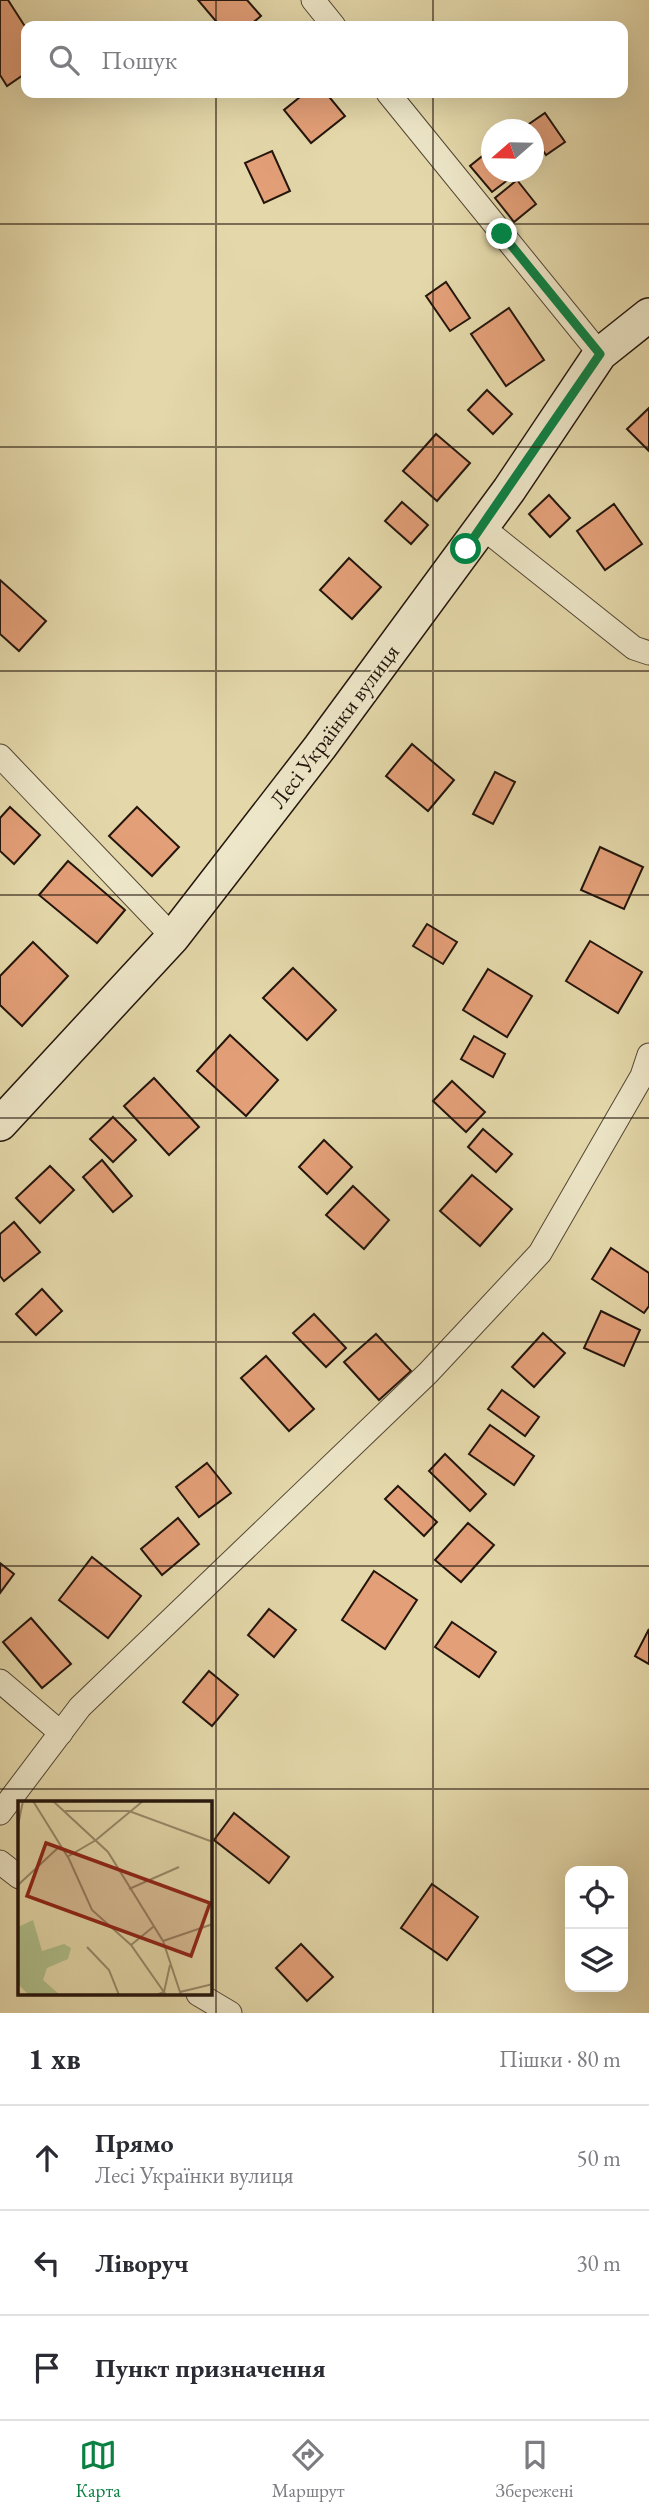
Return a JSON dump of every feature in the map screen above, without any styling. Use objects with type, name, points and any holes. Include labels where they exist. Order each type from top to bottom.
[{"type":"street","points":[[313,0],[330,21]]},
{"type":"street","points":[[392,98],[600,354]]},
{"type":"street","name":"Лесі Українки вулиця","points":[[0,1124],[173,937],[320,747],[482,527],[600,354],[649,315]]},
{"type":"street","points":[[482,527],[634,648],[649,653]]},
{"type":"street","points":[[0,756],[173,937]]},
{"type":"street","points":[[0,1813],[80,1707],[428,1373],[540,1253],[642,1076],[649,1055]]},
{"type":"street","points":[[0,1681],[61,1733]]},
{"type":"street","points":[[0,1862],[18,1876]]},
{"type":"street","points":[[201,1996],[230,2013]]},
{"type":"building","points":[[0,0],[8,0],[22,21],[21,76],[7,86],[0,75]]},
{"type":"building","points":[[198,0],[247,0],[261,16],[255,21],[216,21]]},
{"type":"building","points":[[299,98],[330,98],[345,116],[311,143],[284,110]]},
{"type":"building","points":[[545,113],[565,142],[546,155],[544,119],[536,119]]},
{"type":"building","points":[[272,151],[290,191],[264,203],[245,163]]},
{"type":"building","points":[[481,157],[481,179],[470,166]]},
{"type":"building","points":[[484,182],[505,182],[492,192]]},
{"type":"building","points":[[515,182],[519,182],[536,204],[514,222],[495,198]]},
{"type":"building","points":[[446,282],[470,318],[450,331],[426,296]]},
{"type":"building","points":[[509,308],[544,360],[506,386],[471,334]]},
{"type":"building","points":[[487,390],[512,414],[493,434],[468,410]]},
{"type":"building","points":[[649,408],[649,451],[627,429]]},
{"type":"building","points":[[436,434],[470,463],[437,501],[403,471]]},
{"type":"building","points":[[549,495],[570,518],[550,537],[529,514]]},
{"type":"building","points":[[402,502],[428,525],[411,544],[385,521]]},
{"type":"building","points":[[614,504],[642,544],[605,570],[577,531]]},
{"type":"building","points":[[349,558],[381,587],[352,619],[320,590]]},
{"type":"building","points":[[0,580],[46,621],[19,651],[0,634]]},
{"type":"building","points":[[412,744],[454,780],[428,811],[386,776]]},
{"type":"building","points":[[495,772],[515,782],[493,824],[473,814]]},
{"type":"building","points":[[10,807],[40,835],[14,864],[0,851],[0,818]]},
{"type":"building","points":[[137,807],[179,847],[152,876],[109,836]]},
{"type":"building","points":[[600,847],[643,867],[624,909],[581,890]]},
{"type":"building","points":[[68,861],[125,910],[97,943],[39,895]]},
{"type":"building","points":[[427,924],[457,942],[443,964],[413,946]]},
{"type":"building","points":[[590,941],[642,972],[618,1013],[566,981]]},
{"type":"building","points":[[33,942],[68,976],[22,1026],[0,1005],[0,976]]},
{"type":"building","points":[[293,968],[336,1010],[307,1040],[263,998]]},
{"type":"building","points":[[488,969],[532,996],[507,1037],[463,1010]]},
{"type":"building","points":[[230,1035],[278,1080],[246,1116],[197,1071]]},
{"type":"building","points":[[474,1036],[505,1054],[493,1077],[461,1059]]},
{"type":"building","points":[[154,1078],[199,1127],[169,1155],[124,1106]]},
{"type":"building","points":[[452,1081],[485,1112],[466,1132],[433,1101]]},
{"type":"building","points":[[113,1117],[136,1140],[113,1162],[90,1139]]},
{"type":"building","points":[[483,1129],[512,1154],[496,1172],[468,1147]]},
{"type":"building","points":[[324,1140],[352,1167],[327,1194],[299,1167]]},
{"type":"building","points":[[102,1160],[132,1196],[113,1212],[83,1177]]},
{"type":"building","points":[[50,1166],[74,1190],[40,1223],[16,1198]]},
{"type":"building","points":[[472,1175],[512,1209],[480,1246],[440,1211]]},
{"type":"building","points":[[353,1186],[389,1220],[364,1249],[326,1215]]},
{"type":"building","points":[[14,1222],[40,1252],[4,1281],[0,1276],[0,1234]]},
{"type":"building","points":[[611,1248],[649,1273],[649,1306],[644,1313],[592,1279]]},
{"type":"building","points":[[42,1289],[62,1311],[36,1335],[16,1314]]},
{"type":"building","points":[[601,1311],[640,1330],[624,1366],[584,1348]]},
{"type":"building","points":[[314,1314],[346,1348],[326,1367],[293,1333]]},
{"type":"building","points":[[543,1333],[565,1353],[534,1387],[512,1367]]},
{"type":"building","points":[[376,1334],[411,1371],[379,1400],[344,1362]]},
{"type":"building","points":[[266,1356],[314,1409],[289,1431],[241,1378]]},
{"type":"building","points":[[502,1390],[539,1417],[525,1436],[488,1409]]},
{"type":"building","points":[[490,1425],[534,1456],[514,1485],[469,1454]]},
{"type":"building","points":[[445,1454],[486,1494],[470,1511],[429,1471]]},
{"type":"building","points":[[207,1463],[231,1493],[199,1517],[176,1487]]},
{"type":"building","points":[[398,1486],[437,1522],[424,1536],[385,1499]]},
{"type":"building","points":[[178,1518],[199,1544],[162,1575],[141,1549]]},
{"type":"building","points":[[468,1523],[494,1545],[461,1582],[435,1560]]},
{"type":"building","points":[[92,1557],[141,1596],[108,1638],[59,1600]]},
{"type":"building","points":[[0,1563],[14,1574],[0,1593]]},
{"type":"building","points":[[374,1571],[417,1600],[385,1649],[342,1620]]},
{"type":"building","points":[[269,1609],[296,1630],[274,1657],[248,1635]]},
{"type":"building","points":[[31,1618],[71,1664],[42,1688],[3,1642]]},
{"type":"building","points":[[452,1622],[496,1652],[479,1677],[435,1647]]},
{"type":"building","points":[[649,1629],[649,1664],[635,1656]]},
{"type":"building","points":[[209,1671],[238,1695],[212,1726],[183,1702]]},
{"type":"building","points":[[234,1813],[289,1857],[269,1883],[214,1840]]},
{"type":"building","points":[[432,1884],[478,1917],[447,1960],[401,1928]]},
{"type":"building","points":[[301,1944],[333,1977],[307,2001],[276,1968]]},
{"type":"route","points":[[466,549],[600,354],[502,234]]}]
